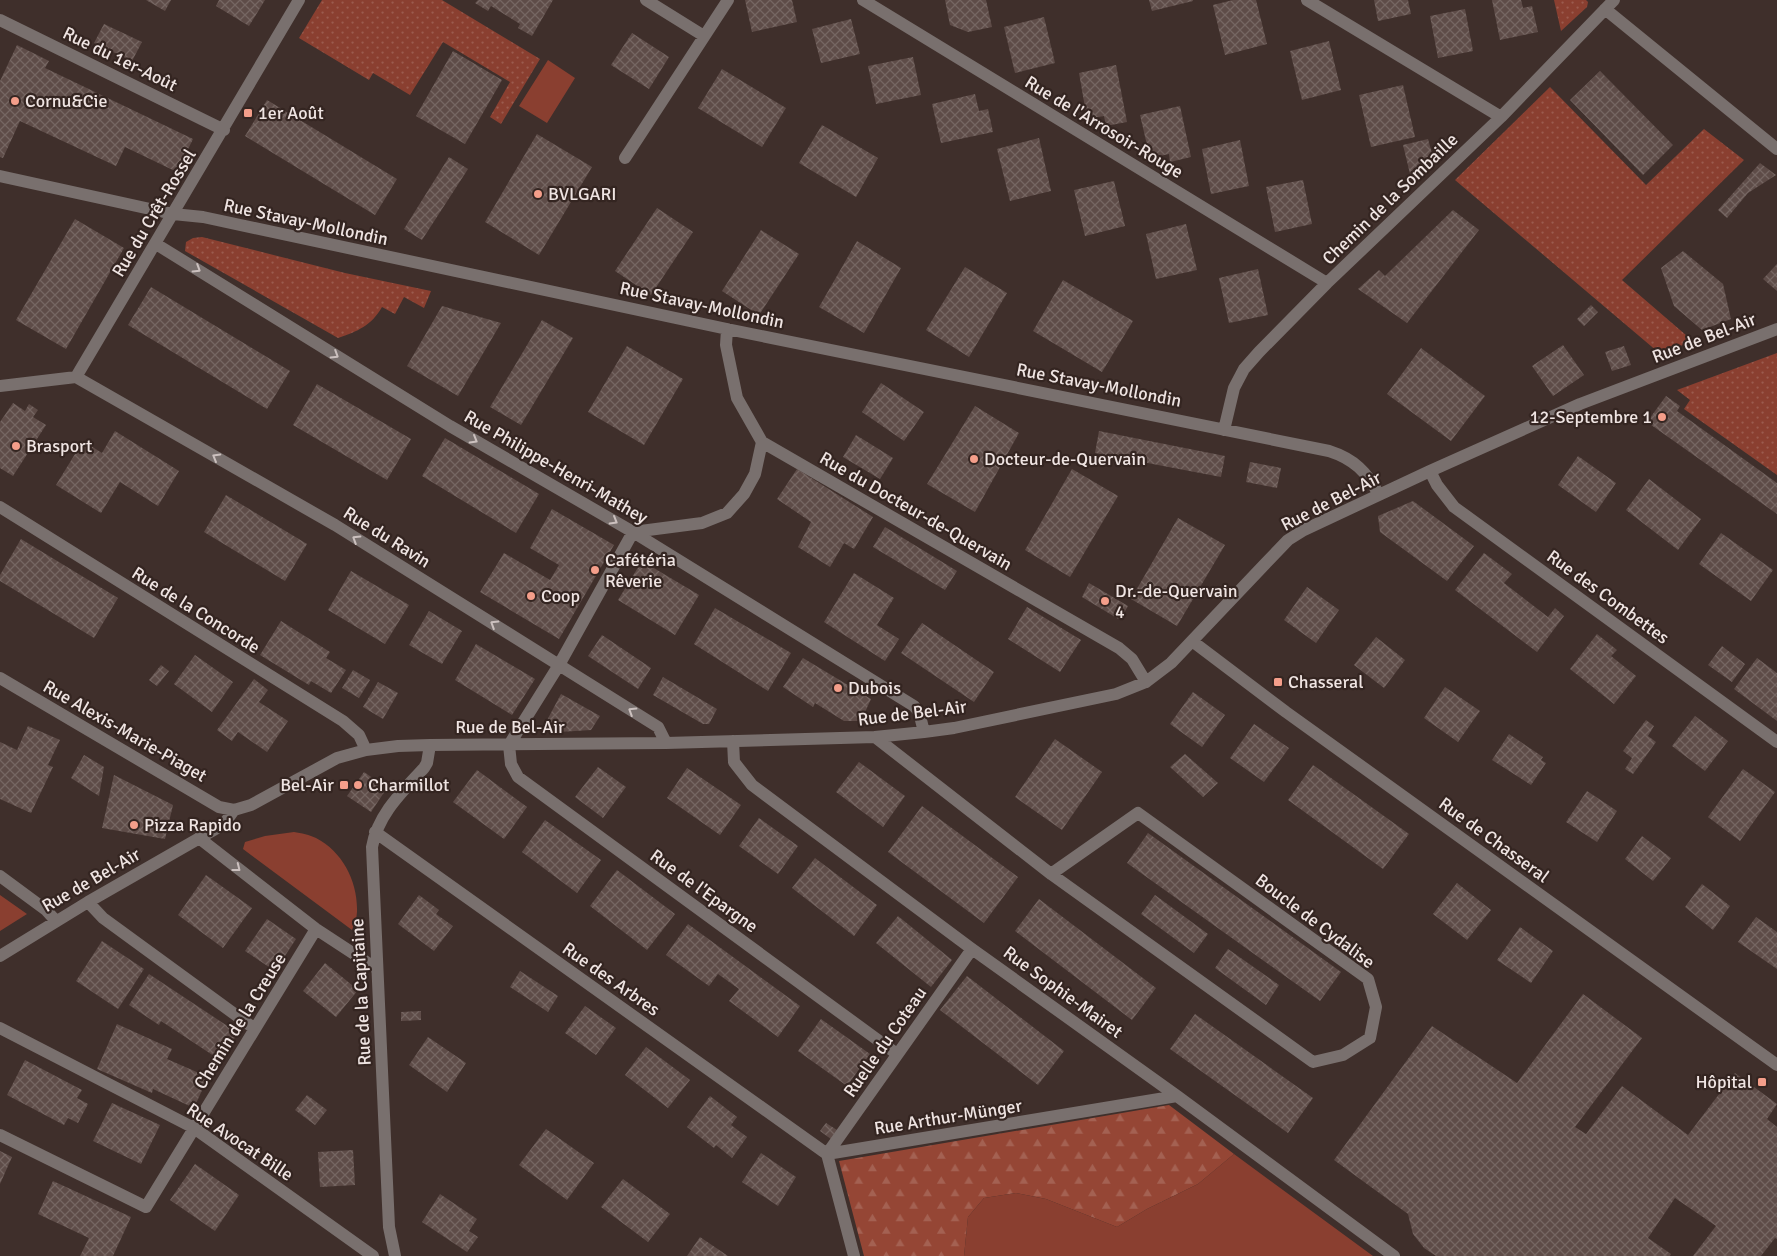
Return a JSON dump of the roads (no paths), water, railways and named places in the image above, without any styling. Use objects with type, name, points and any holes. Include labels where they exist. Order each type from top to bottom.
[{"type":"street","name":"Rue du Crêt-Rossel","points":[[76,377],[224,130],[299,0]]},
{"type":"street","points":[[646,0],[704,36]]},
{"type":"street","points":[[625,158],[728,0]]},
{"type":"street","name":"Rue de l'Arrosoir-Rouge","points":[[863,0],[1328,283]]},
{"type":"street","points":[[1307,0],[1501,117]]},
{"type":"street","points":[[1610,5],[1777,149]]},
{"type":"street","name":"Chemin de la Sombaille","points":[[1224,430],[1234,388],[1244,369],[1259,352],[1501,117],[1610,5]]},
{"type":"street","name":"Rue du 1er-Août","points":[[0,20],[224,130]]},
{"type":"street","name":"Rue Stavay-Mollondin","points":[[0,176],[174,214],[203,217],[727,329],[1329,451],[1344,456],[1360,468],[1379,495]]},
{"type":"street","name":"Rue Philippe-Henri-Mathey","points":[[156,244],[450,426],[633,532],[914,706],[919,712],[924,732]]},
{"type":"street","points":[[509,745],[559,664],[633,532],[702,522],[728,512],[744,494],[755,474],[762,442],[737,398],[726,346],[727,329]]},
{"type":"street","name":"Rue de Bel-Air","points":[[0,956],[88,902],[224,824],[234,810],[251,805],[337,758],[366,750],[430,745],[666,743],[875,737],[924,732],[1116,694],[1146,682],[1171,663],[1288,540],[1304,530],[1580,404],[1777,329]]},
{"type":"street","points":[[0,386],[76,377]]},
{"type":"street","name":"Rue du Ravin","points":[[76,377],[335,525],[658,727],[666,743]]},
{"type":"street","name":"Rue du Docteur-de-Quervain","points":[[762,442],[1119,648],[1132,659],[1146,682]]},
{"type":"street","name":"Rue des Combettes","points":[[1430,471],[1437,485],[1454,507],[1777,742]]},
{"type":"street","name":"Rue de la Concorde","points":[[0,507],[343,721],[359,735],[366,750]]},
{"type":"street","name":"Rue de Chasseral","points":[[1192,641],[1286,712],[1777,1065]]},
{"type":"street","name":"Rue Alexis-Marie-Piaget","points":[[0,678],[219,807],[234,810]]},
{"type":"street","name":"Boucle de Cydalise","points":[[875,737],[1051,874],[1313,1062],[1343,1055],[1370,1038],[1376,1007],[1368,979],[1138,813],[1051,874]]},
{"type":"street","name":"Rue Sophie-Mairet","points":[[733,741],[734,762],[752,784],[972,949],[1178,1096],[1394,1256]]},
{"type":"street","name":"Rue de la Capitaine","points":[[395,1256],[389,1227],[372,847],[375,832],[388,806],[424,768],[427,763],[430,745]]},
{"type":"street","name":"Rue de l'Epargne","points":[[509,745],[510,764],[518,776],[897,1054]]},
{"type":"street","name":"Rue des Arbres","points":[[375,832],[827,1154]]},
{"type":"street","points":[[199,838],[316,929],[377,969]]},
{"type":"street","points":[[0,876],[46,910],[56,921]]},
{"type":"street","points":[[88,902],[103,918],[255,1029]]},
{"type":"street","name":"Chemin de la Creuse","points":[[0,1135],[146,1207],[316,929]]},
{"type":"street","name":"Ruelle du Coteau","points":[[827,1154],[972,949]]},
{"type":"street","name":"Rue Avocat Bille","points":[[0,1028],[194,1128],[373,1256]]},
{"type":"street","name":"Rue Arthur-Münger","points":[[827,1154],[1178,1096]]},
{"type":"street","points":[[827,1154],[854,1256]]},
{"type":"place","name":"Cornu&Cie","points":[[15,101]]},
{"type":"place","name":"1er Août","points":[[248,113]]},
{"type":"place","name":"BVLGARI","points":[[538,194]]},
{"type":"place","name":"12-Septembre 1","points":[[1662,417]]},
{"type":"place","name":"Brasport","points":[[16,446]]},
{"type":"place","name":"Docteur-de-Quervain","points":[[974,459]]},
{"type":"place","name":"Cafétéria Rêverie","points":[[595,570]]},
{"type":"place","name":"Coop","points":[[531,596]]},
{"type":"place","name":"Dr.-de-Quervain 4","points":[[1105,601]]},
{"type":"place","name":"Chasseral","points":[[1278,682]]},
{"type":"place","name":"Dubois","points":[[838,688]]},
{"type":"place","name":"Bel-Air","points":[[344,785]]},
{"type":"place","name":"Charmillot","points":[[358,785]]},
{"type":"place","name":"Pizza Rapido","points":[[134,825]]},
{"type":"place","name":"Hôpital","points":[[1762,1082]]}]
